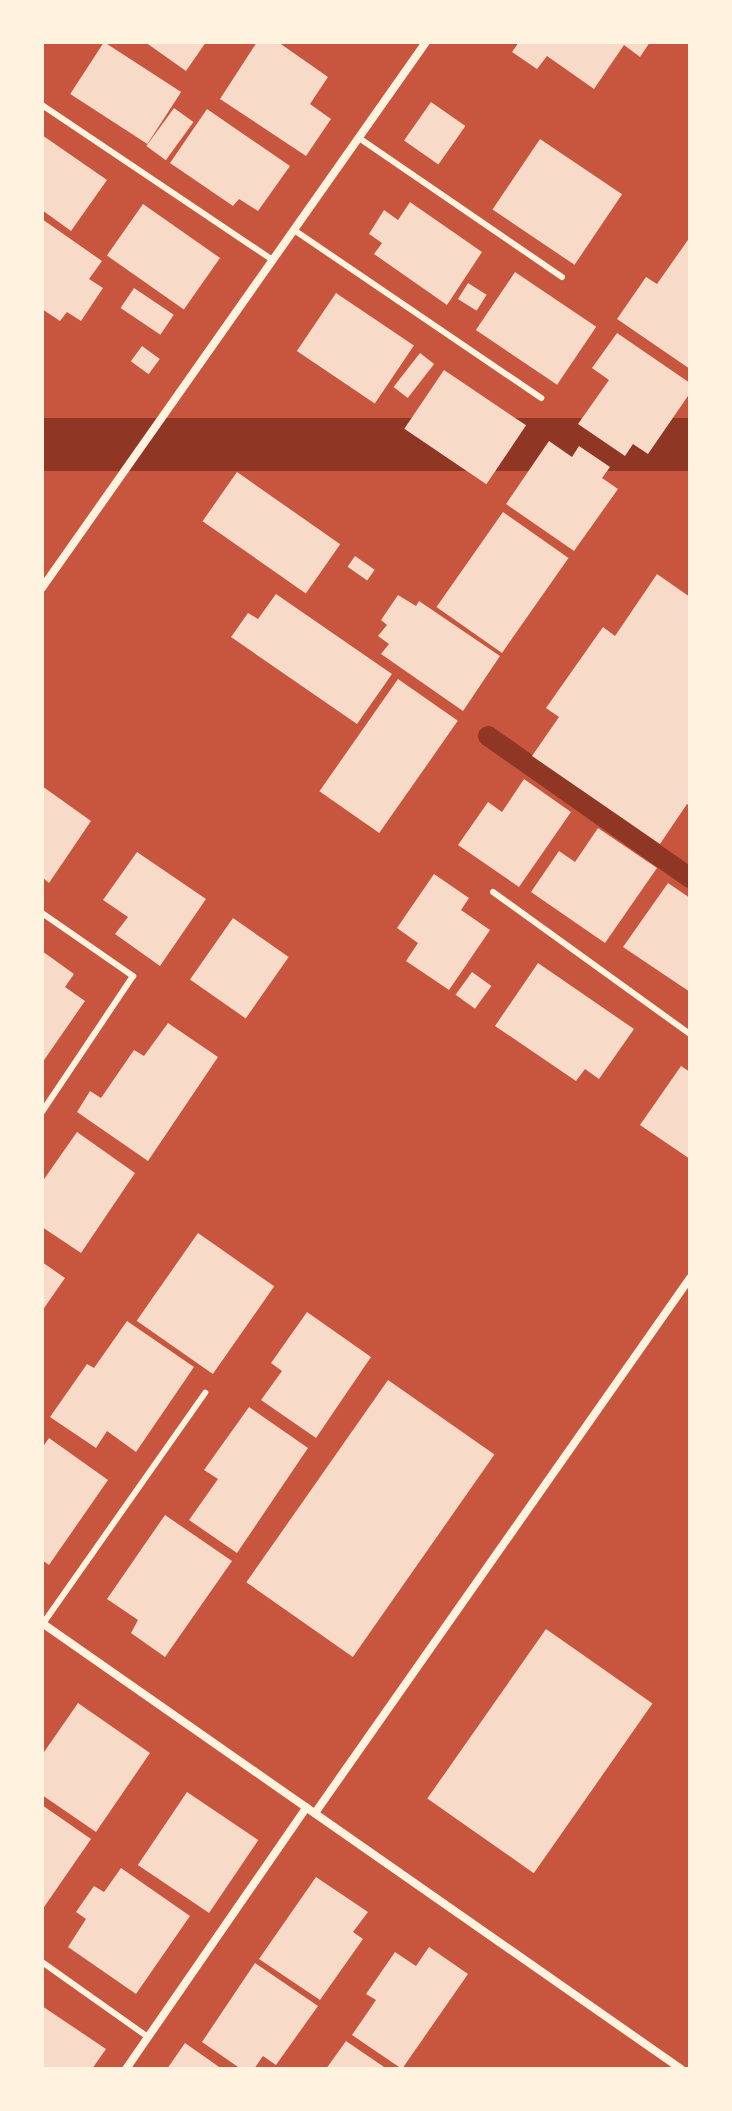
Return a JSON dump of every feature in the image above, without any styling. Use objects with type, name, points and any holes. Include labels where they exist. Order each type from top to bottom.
[{"type":"street","points":[[42,588],[426,42]]},
{"type":"street","points":[[315,1813],[690,1278]]},
{"type":"street","points":[[42,1624],[681,2069]]},
{"type":"street","points":[[126,2069],[307,1807]]},
{"type":"lane","points":[[42,105],[273,260]]},
{"type":"lane","points":[[359,138],[562,277]]},
{"type":"lane","points":[[294,230],[541,398]]},
{"type":"lane","points":[[493,892],[690,1034]]},
{"type":"lane","points":[[42,913],[133,976],[42,1112]]},
{"type":"lane","points":[[42,1624],[205,1393]]},
{"type":"lane","points":[[42,1962],[148,2037]]},
{"type":"shaded area","points":[[42,418],[690,418],[690,471],[42,471]]},
{"type":"building","points":[[104,42],[181,92],[147,144],[70,94]]},
{"type":"building","points":[[145,42],[206,42],[186,71]]},
{"type":"building","points":[[257,42],[278,42],[328,77],[310,104],[331,119],[306,156],[220,99]]},
{"type":"building","points":[[519,42],[650,42],[640,57],[624,45],[594,89],[547,56],[537,69],[512,52]]},
{"type":"building","points":[[431,102],[465,126],[438,165],[404,141]]},
{"type":"building","points":[[174,108],[193,122],[166,160],[146,146]]},
{"type":"building","points":[[207,109],[290,166],[258,211],[239,199],[233,206],[170,163]]},
{"type":"building","points":[[42,135],[107,180],[71,231],[42,210]]},
{"type":"building","points":[[540,139],[622,194],[575,265],[492,209]]},
{"type":"building","points":[[410,202],[482,252],[447,305],[374,254],[382,243],[369,234],[384,210],[398,220]]},
{"type":"building","points":[[143,204],[220,258],[184,310],[107,256]]},
{"type":"building","points":[[42,219],[102,261],[89,279],[103,288],[81,321],[67,312],[60,321],[42,309]]},
{"type":"building","points":[[690,237],[690,369],[617,319],[646,277],[657,284]]},
{"type":"building","points":[[515,272],[596,327],[557,385],[476,330]]},
{"type":"building","points":[[468,283],[487,295],[477,311],[458,299]]},
{"type":"building","points":[[134,288],[174,315],[160,335],[121,308]]},
{"type":"building","points":[[336,293],[414,346],[375,404],[297,351]]},
{"type":"building","points":[[617,333],[690,383],[690,393],[648,454],[633,444],[625,456],[578,424],[609,380],[592,368]]},
{"type":"building","points":[[142,346],[160,359],[149,374],[131,361]]},
{"type":"building","points":[[420,353],[434,364],[408,398],[394,387]]},
{"type":"building","points":[[444,370],[526,425],[486,484],[404,429]]},
{"type":"building","points":[[549,441],[572,457],[579,446],[610,467],[602,478],[618,489],[574,551],[506,504]]},
{"type":"building","points":[[237,472],[340,544],[306,593],[203,521]]},
{"type":"building","points":[[503,512],[569,558],[502,653],[436,607]]},
{"type":"building","points":[[355,556],[375,570],[367,580],[348,567]]},
{"type":"building","points":[[657,574],[690,597],[690,806],[687,804],[660,844],[532,756],[559,717],[546,708],[603,627],[615,636]]},
{"type":"building","points":[[276,594],[392,674],[357,724],[231,637],[248,613],[258,619]]},
{"type":"building","points":[[398,595],[416,606],[419,601],[500,656],[463,711],[381,654],[389,644],[378,636],[387,625],[381,620]]},
{"type":"building","points":[[398,679],[458,721],[379,833],[319,791]]},
{"type":"building","points":[[524,779],[571,812],[519,887],[458,845],[488,802],[502,812]]},
{"type":"building","points":[[42,786],[91,821],[49,883],[42,877]]},
{"type":"building","points":[[598,828],[657,868],[605,943],[531,892],[559,851],[575,862]]},
{"type":"building","points":[[137,852],[206,899],[160,966],[115,934],[128,917],[103,900]]},
{"type":"building","points":[[434,874],[469,898],[461,910],[490,930],[449,990],[406,961],[418,943],[397,928]]},
{"type":"building","points":[[668,883],[690,898],[690,992],[623,947]]},
{"type":"building","points":[[233,918],[289,957],[246,1018],[190,979]]},
{"type":"building","points":[[42,951],[74,974],[65,987],[85,1001],[42,1063]]},
{"type":"building","points":[[538,963],[634,1029],[599,1079],[585,1069],[576,1081],[495,1026]]},
{"type":"building","points":[[472,972],[491,986],[475,1009],[456,995]]},
{"type":"building","points":[[168,1023],[218,1057],[148,1161],[77,1112],[90,1091],[101,1098],[134,1050],[144,1056]]},
{"type":"building","points":[[681,1066],[690,1072],[690,1159],[640,1125]]},
{"type":"building","points":[[77,1132],[135,1173],[81,1253],[42,1227],[42,1182]]},
{"type":"building","points":[[198,1233],[274,1286],[213,1374],[137,1321]]},
{"type":"building","points":[[42,1262],[65,1278],[42,1311]]},
{"type":"building","points":[[307,1312],[371,1357],[316,1438],[261,1400],[282,1371],[271,1363]]},
{"type":"building","points":[[127,1321],[194,1367],[136,1452],[107,1431],[96,1448],[50,1417],[87,1364],[94,1368]]},
{"type":"building","points":[[388,1380],[494,1455],[353,1657],[246,1582]]},
{"type":"building","points":[[249,1407],[308,1448],[237,1553],[189,1520],[218,1479],[204,1470]]},
{"type":"building","points":[[49,1438],[108,1480],[49,1565],[42,1560],[42,1448]]},
{"type":"building","points":[[165,1515],[232,1561],[165,1657],[131,1633],[138,1620],[107,1599]]},
{"type":"building","points":[[546,1629],[652,1704],[534,1873],[427,1799]]},
{"type":"building","points":[[78,1703],[150,1753],[96,1832],[42,1795],[42,1755]]},
{"type":"building","points":[[187,1792],[258,1840],[209,1913],[138,1865]]},
{"type":"building","points":[[42,1805],[91,1839],[42,1910]]},
{"type":"building","points":[[121,1868],[190,1916],[136,1994],[68,1947],[86,1919],[76,1912],[94,1886],[104,1892]]},
{"type":"building","points":[[316,1877],[368,1912],[353,1932],[363,1939],[320,2000],[259,1959]]},
{"type":"building","points":[[429,1947],[468,1974],[402,2069],[352,2035],[376,2000],[366,1994],[395,1952],[416,1966]]},
{"type":"building","points":[[255,1963],[318,2006],[276,2065],[263,2056],[254,2069],[241,2069],[202,2042]]},
{"type":"building","points":[[42,2006],[106,2049],[92,2069],[42,2069]]},
{"type":"building","points":[[346,2041],[387,2069],[326,2069]]},
{"type":"building","points":[[185,2043],[222,2069],[167,2069]]},
{"type":"waterway","points":[[488,736],[690,878]]}]
